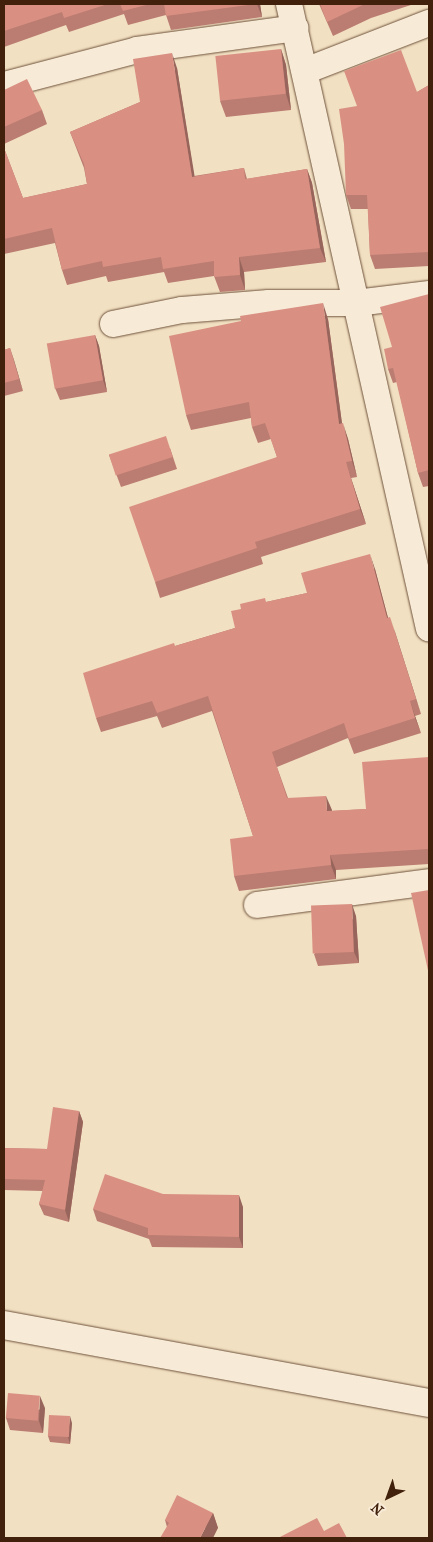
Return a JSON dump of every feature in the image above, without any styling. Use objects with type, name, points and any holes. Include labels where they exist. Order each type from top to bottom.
[{"type":"main road","points":[[4,1325],[429,1403]]},
{"type":"street","points":[[4,85],[137,50],[292,16],[356,304],[421,549],[429,626]]},
{"type":"street","points":[[304,71],[429,23]]},
{"type":"street","points":[[113,324],[182,310],[259,304],[356,304],[429,294]]},
{"type":"street","points":[[257,906],[429,882]]},
{"type":"building","points":[[4,4],[108,4],[64,18],[62,12],[4,31]]},
{"type":"building","points":[[120,4],[150,4],[123,11]]},
{"type":"building","points":[[164,4],[256,4],[166,16]]},
{"type":"building","points":[[320,4],[365,4],[327,22]]},
{"type":"building","points":[[281,49],[286,94],[220,101],[215,56]]},
{"type":"building","points":[[401,50],[417,92],[429,85],[429,252],[370,255],[367,195],[346,195],[344,144],[339,109],[357,106],[344,71]]},
{"type":"building","points":[[172,53],[192,177],[244,168],[245,179],[307,169],[320,248],[239,257],[240,275],[214,277],[214,261],[163,269],[161,257],[103,267],[102,261],[62,270],[52,228],[4,239],[4,148],[23,198],[87,184],[84,164],[70,132],[140,102],[133,59]]},
{"type":"building","points":[[27,79],[42,110],[4,127],[4,90]]},
{"type":"building","points":[[429,294],[429,470],[418,473],[393,368],[388,369],[384,349],[392,347],[380,307]]},
{"type":"building","points":[[323,303],[339,424],[343,423],[352,461],[346,462],[360,509],[255,542],[257,548],[155,582],[129,507],[277,457],[265,423],[252,427],[249,402],[186,415],[169,336],[241,321],[240,316]]},
{"type":"building","points":[[95,335],[103,380],[55,389],[47,344]]},
{"type":"building","points":[[10,348],[19,379],[4,383],[4,350]]},
{"type":"building","points":[[166,436],[173,457],[116,475],[109,455]]},
{"type":"building","points":[[370,554],[387,618],[390,617],[416,699],[410,701],[415,718],[349,739],[344,723],[272,752],[287,798],[326,796],[327,811],[366,809],[362,762],[429,757],[429,849],[330,855],[331,865],[234,876],[230,839],[253,836],[208,696],[157,713],[152,701],[96,718],[83,673],[174,643],[175,646],[235,628],[231,611],[241,609],[240,604],[265,598],[266,602],[307,593],[301,573]]},
{"type":"building","points":[[429,890],[429,975],[411,893]]},
{"type":"building","points":[[352,904],[354,952],[313,953],[311,905]]},
{"type":"building","points":[[53,1107],[79,1111],[65,1210],[39,1204],[45,1180],[4,1179],[4,1148],[47,1149]]},
{"type":"building","points":[[105,1174],[163,1194],[239,1195],[239,1237],[148,1235],[148,1228],[93,1209]]},
{"type":"building","points":[[8,1393],[40,1396],[38,1421],[6,1418]]},
{"type":"building","points":[[49,1415],[70,1416],[69,1437],[48,1436]]},
{"type":"building","points":[[177,1495],[213,1513],[200,1538],[160,1538],[169,1523],[165,1520]]},
{"type":"building","points":[[317,1518],[324,1531],[339,1523],[347,1538],[278,1538]]}]
